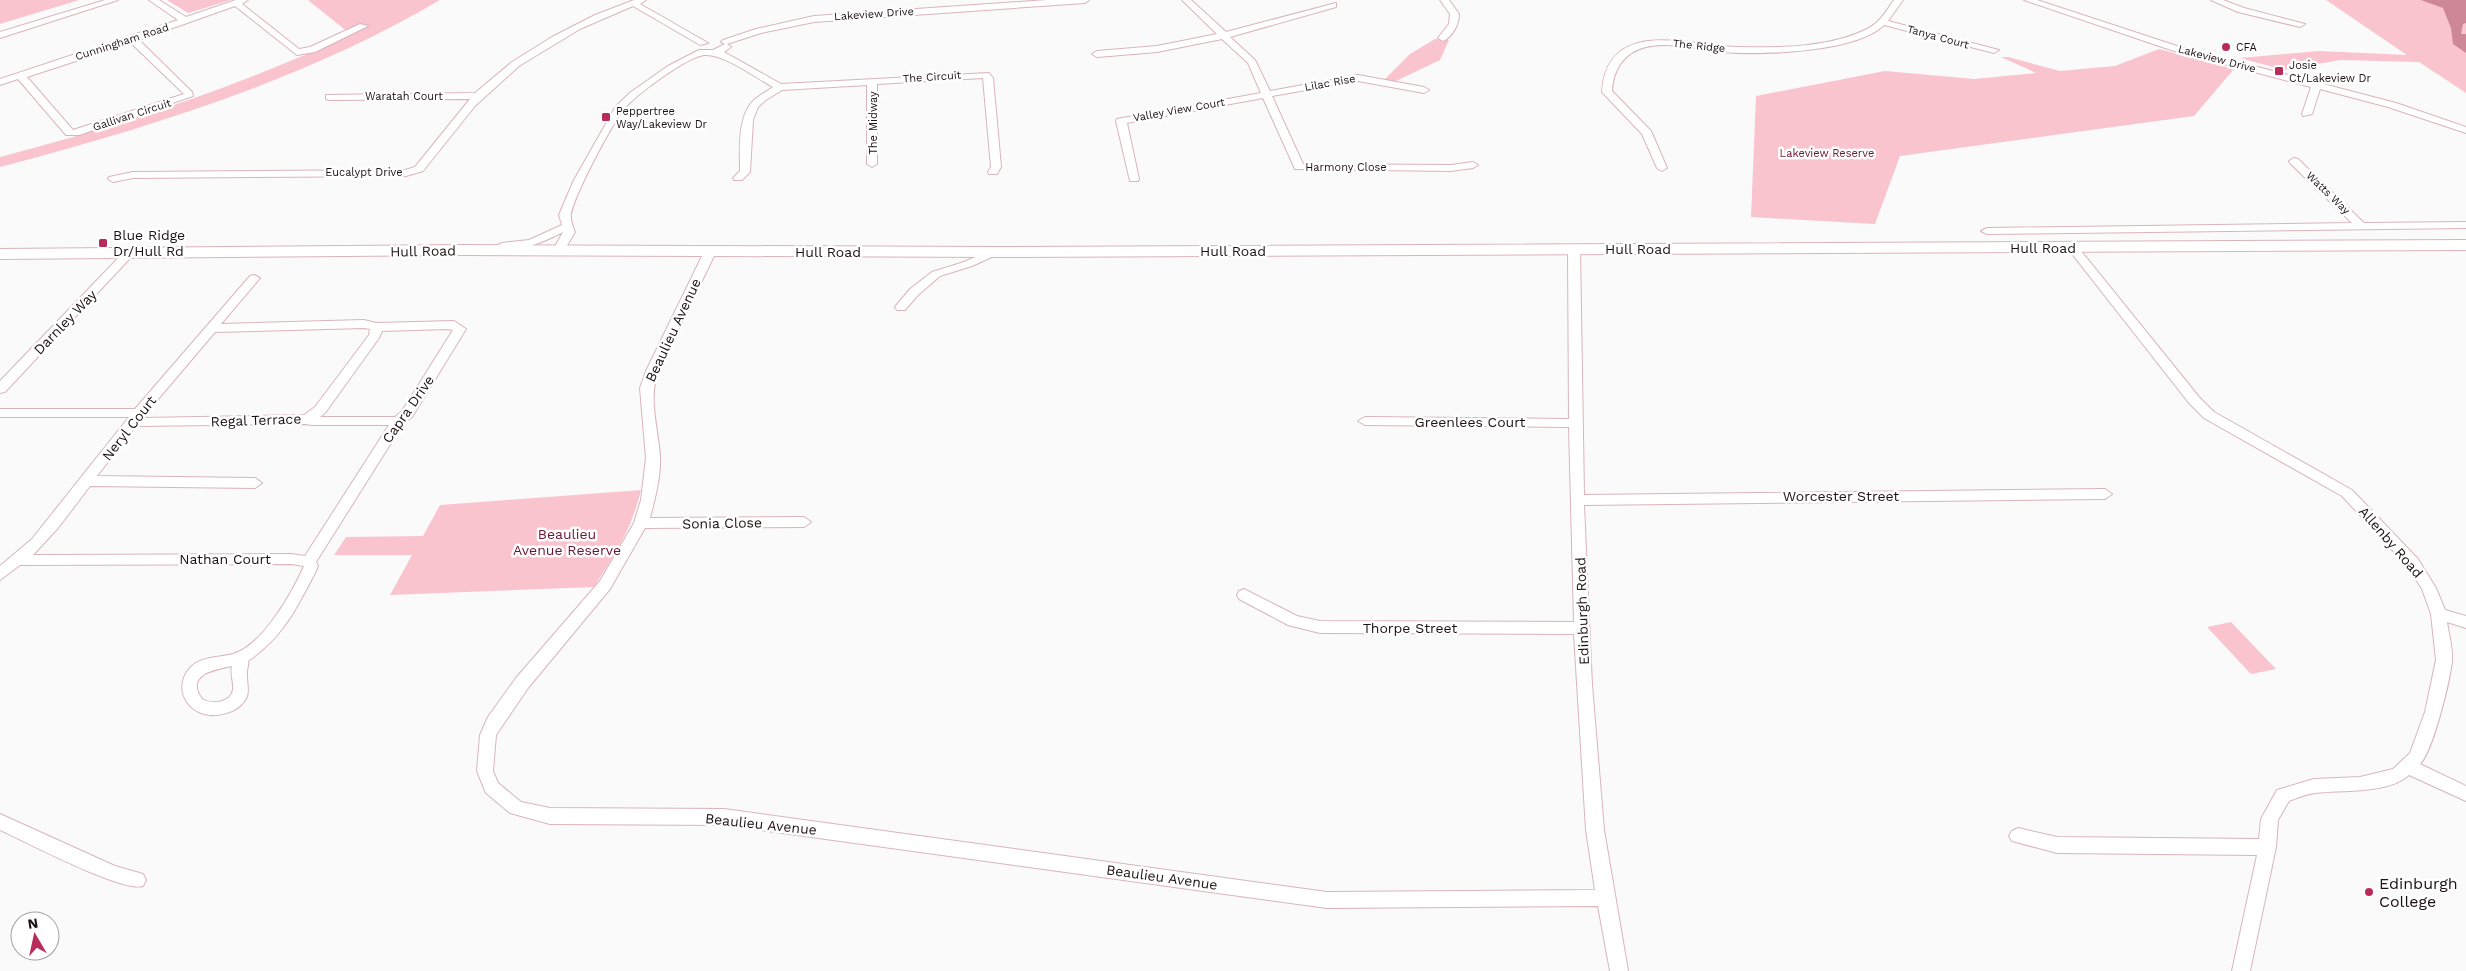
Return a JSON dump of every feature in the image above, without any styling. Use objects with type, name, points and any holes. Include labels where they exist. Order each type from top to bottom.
[{"type":"main road","name":"Hull Road","points":[[0,254],[464,250],[558,252],[994,252],[2466,245]]},
{"type":"street","points":[[0,30],[99,0]]},
{"type":"street","points":[[0,35],[114,0]]},
{"type":"street","points":[[153,0],[184,21]]},
{"type":"street","name":"Lakeview Drive","points":[[726,42],[759,31],[814,19],[1085,0]]},
{"type":"street","points":[[1186,0],[1252,62],[1266,95]]},
{"type":"street","points":[[1443,38],[1455,24],[1456,18],[1456,12],[1444,0]]},
{"type":"street","name":"The Ridge","points":[[1662,168],[1647,133],[1607,92],[1607,80],[1622,55],[1632,48],[1664,42],[1722,49],[1803,47],[1852,38],[1873,29],[1882,22],[1899,0]]},
{"type":"street","name":"Lakeview Drive","points":[[2028,0],[2174,48],[2392,105],[2466,130]]},
{"type":"street","points":[[2215,0],[2241,10],[2300,24]]},
{"type":"street","points":[[240,1],[297,52],[312,50],[363,26]]},
{"type":"street","name":"Cunningham Road","points":[[0,82],[133,39],[240,1]]},
{"type":"street","points":[[638,2],[718,52],[779,87],[754,106],[751,113],[746,146],[745,172],[738,178]]},
{"type":"street","name":"Eucalypt Drive","points":[[113,179],[142,175],[406,172],[419,169],[478,96],[530,55],[608,12],[638,2]]},
{"type":"street","points":[[1097,54],[1140,52],[1169,48],[1333,5]]},
{"type":"street","name":"Tanya Court","points":[[1882,22],[1994,50]]},
{"type":"street","name":"Gallivan Circuit","points":[[20,75],[70,133],[79,132],[188,96],[189,94],[133,39]]},
{"type":"street","points":[[558,252],[568,232],[565,215],[579,180],[620,108],[652,81],[708,44],[726,42],[726,48],[718,52]]},
{"type":"street","name":"The Circuit","points":[[779,87],[986,74],[988,78],[996,167],[993,172]]},
{"type":"street","name":"Lilac Rise","points":[[1266,95],[1358,78],[1424,90]]},
{"type":"street","name":"The Midway","points":[[872,81],[872,164]]},
{"type":"street","points":[[2307,114],[2316,85]]},
{"type":"street","name":"Harmony Close","points":[[1266,95],[1299,167],[1451,168],[1473,165]]},
{"type":"street","name":"Valley View Court","points":[[1134,179],[1121,121],[1266,95]]},
{"type":"street","name":"Waratah Court","points":[[329,97],[478,96]]},
{"type":"street","name":"Watts Way","points":[[2294,161],[2361,226]]},
{"type":"street","name":"Hull Road","points":[[1987,231],[2466,225]]},
{"type":"street","points":[[464,250],[522,245],[568,226]]},
{"type":"street","name":"Allenby Road","points":[[2073,248],[2204,410],[2246,437],[2347,493],[2413,563],[2428,588],[2439,614],[2444,660],[2433,712],[2416,757],[2398,775],[2360,784],[2314,786],[2283,795],[2270,819],[2267,847],[2241,971]]},
{"type":"street","name":"Edinburgh Road","points":[[1574,249],[1574,422],[1582,628],[1596,831],[1619,971]]},
{"type":"street","name":"Beaulieu Avenue","points":[[710,252],[646,388],[653,458],[648,500],[641,524],[605,585],[522,684],[494,722],[488,735],[485,772],[492,788],[516,808],[550,816],[724,818],[1327,900],[1607,898]]},
{"type":"street","points":[[901,307],[914,292],[936,274],[968,264],[994,252]]},
{"type":"street","name":"Darnley Way","points":[[0,389],[129,254]]},
{"type":"street","name":"Neryl Court","points":[[0,574],[37,543],[87,482],[136,417],[254,278]]},
{"type":"street","points":[[211,328],[364,324],[376,327]]},
{"type":"street","name":"Capra Drive","points":[[309,562],[398,421],[408,414],[460,329],[454,325],[376,327]]},
{"type":"street","name":"Regal Terrace","points":[[136,417],[289,421],[307,418],[320,410],[375,334],[376,327]]},
{"type":"street","points":[[0,413],[136,417]]},
{"type":"street","points":[[307,418],[312,421],[398,421]]},
{"type":"street","name":"Greenlees Court","points":[[1365,421],[1574,422]]},
{"type":"street","points":[[87,482],[255,483]]},
{"type":"street","name":"Worcester Street","points":[[1578,500],[1689,497],[2105,494]]},
{"type":"street","name":"Sonia Close","points":[[641,524],[804,522]]},
{"type":"street","name":"Nathan Court","points":[[16,560],[291,559],[309,562]]},
{"type":"street","points":[[238,658],[278,628],[308,573],[311,566],[309,562]]},
{"type":"street","name":"Thorpe Street","points":[[1244,596],[1293,621],[1320,627],[1582,628]]},
{"type":"street","points":[[2439,614],[2466,622]]},
{"type":"street","points":[[2407,766],[2466,794]]},
{"type":"street","points":[[0,822],[112,873],[137,880]]},
{"type":"street","points":[[2018,836],[2057,845],[2267,847]]},
{"type":"green space","points":[[0,0],[79,0],[0,24]]},
{"type":"green space","points":[[167,0],[231,0],[188,13]]},
{"type":"green space","points":[[308,0],[440,0],[388,29],[335,54],[226,98],[170,118],[0,167],[0,157],[91,132],[180,103],[268,70],[354,33],[344,29]]},
{"type":"green space","points":[[2326,0],[2466,0],[2466,93],[2419,62],[2340,60],[2284,70],[2240,58],[2319,51],[2407,55]]},
{"type":"green space","points":[[1435,39],[1449,40],[1440,60],[1394,82],[1383,81],[1410,54]]},
{"type":"green space","name":"Lakeview Reserve","points":[[2159,49],[2234,69],[2194,116],[1900,156],[1875,224],[1751,217],[1756,96],[1885,71],[1974,79],[2036,73],[2001,57],[2008,57],[2060,71],[2115,66]]},
{"type":"green space","name":"Beaulieu Avenue Reserve","points":[[641,490],[628,529],[594,587],[390,595],[412,555],[334,555],[346,537],[423,536],[440,505]]},
{"type":"green space","points":[[2231,622],[2276,669],[2251,674],[2207,627]]},
{"type":"shaded area","points":[[2421,0],[2466,0],[2466,23],[2463,24],[2461,34],[2466,34],[2466,53],[2453,44],[2451,28],[2443,8]]},
{"type":"place","name":"CFA","points":[[2226,47]]},
{"type":"place","name":"Josie Ct/Lakeview Dr","points":[[2279,71]]},
{"type":"place","name":"Peppertree Way/Lakeview Dr","points":[[606,117]]},
{"type":"place","name":"Blue Ridge Dr/Hull Rd","points":[[103,243]]},
{"type":"place","name":"Edinburgh College","points":[[2369,892]]}]
